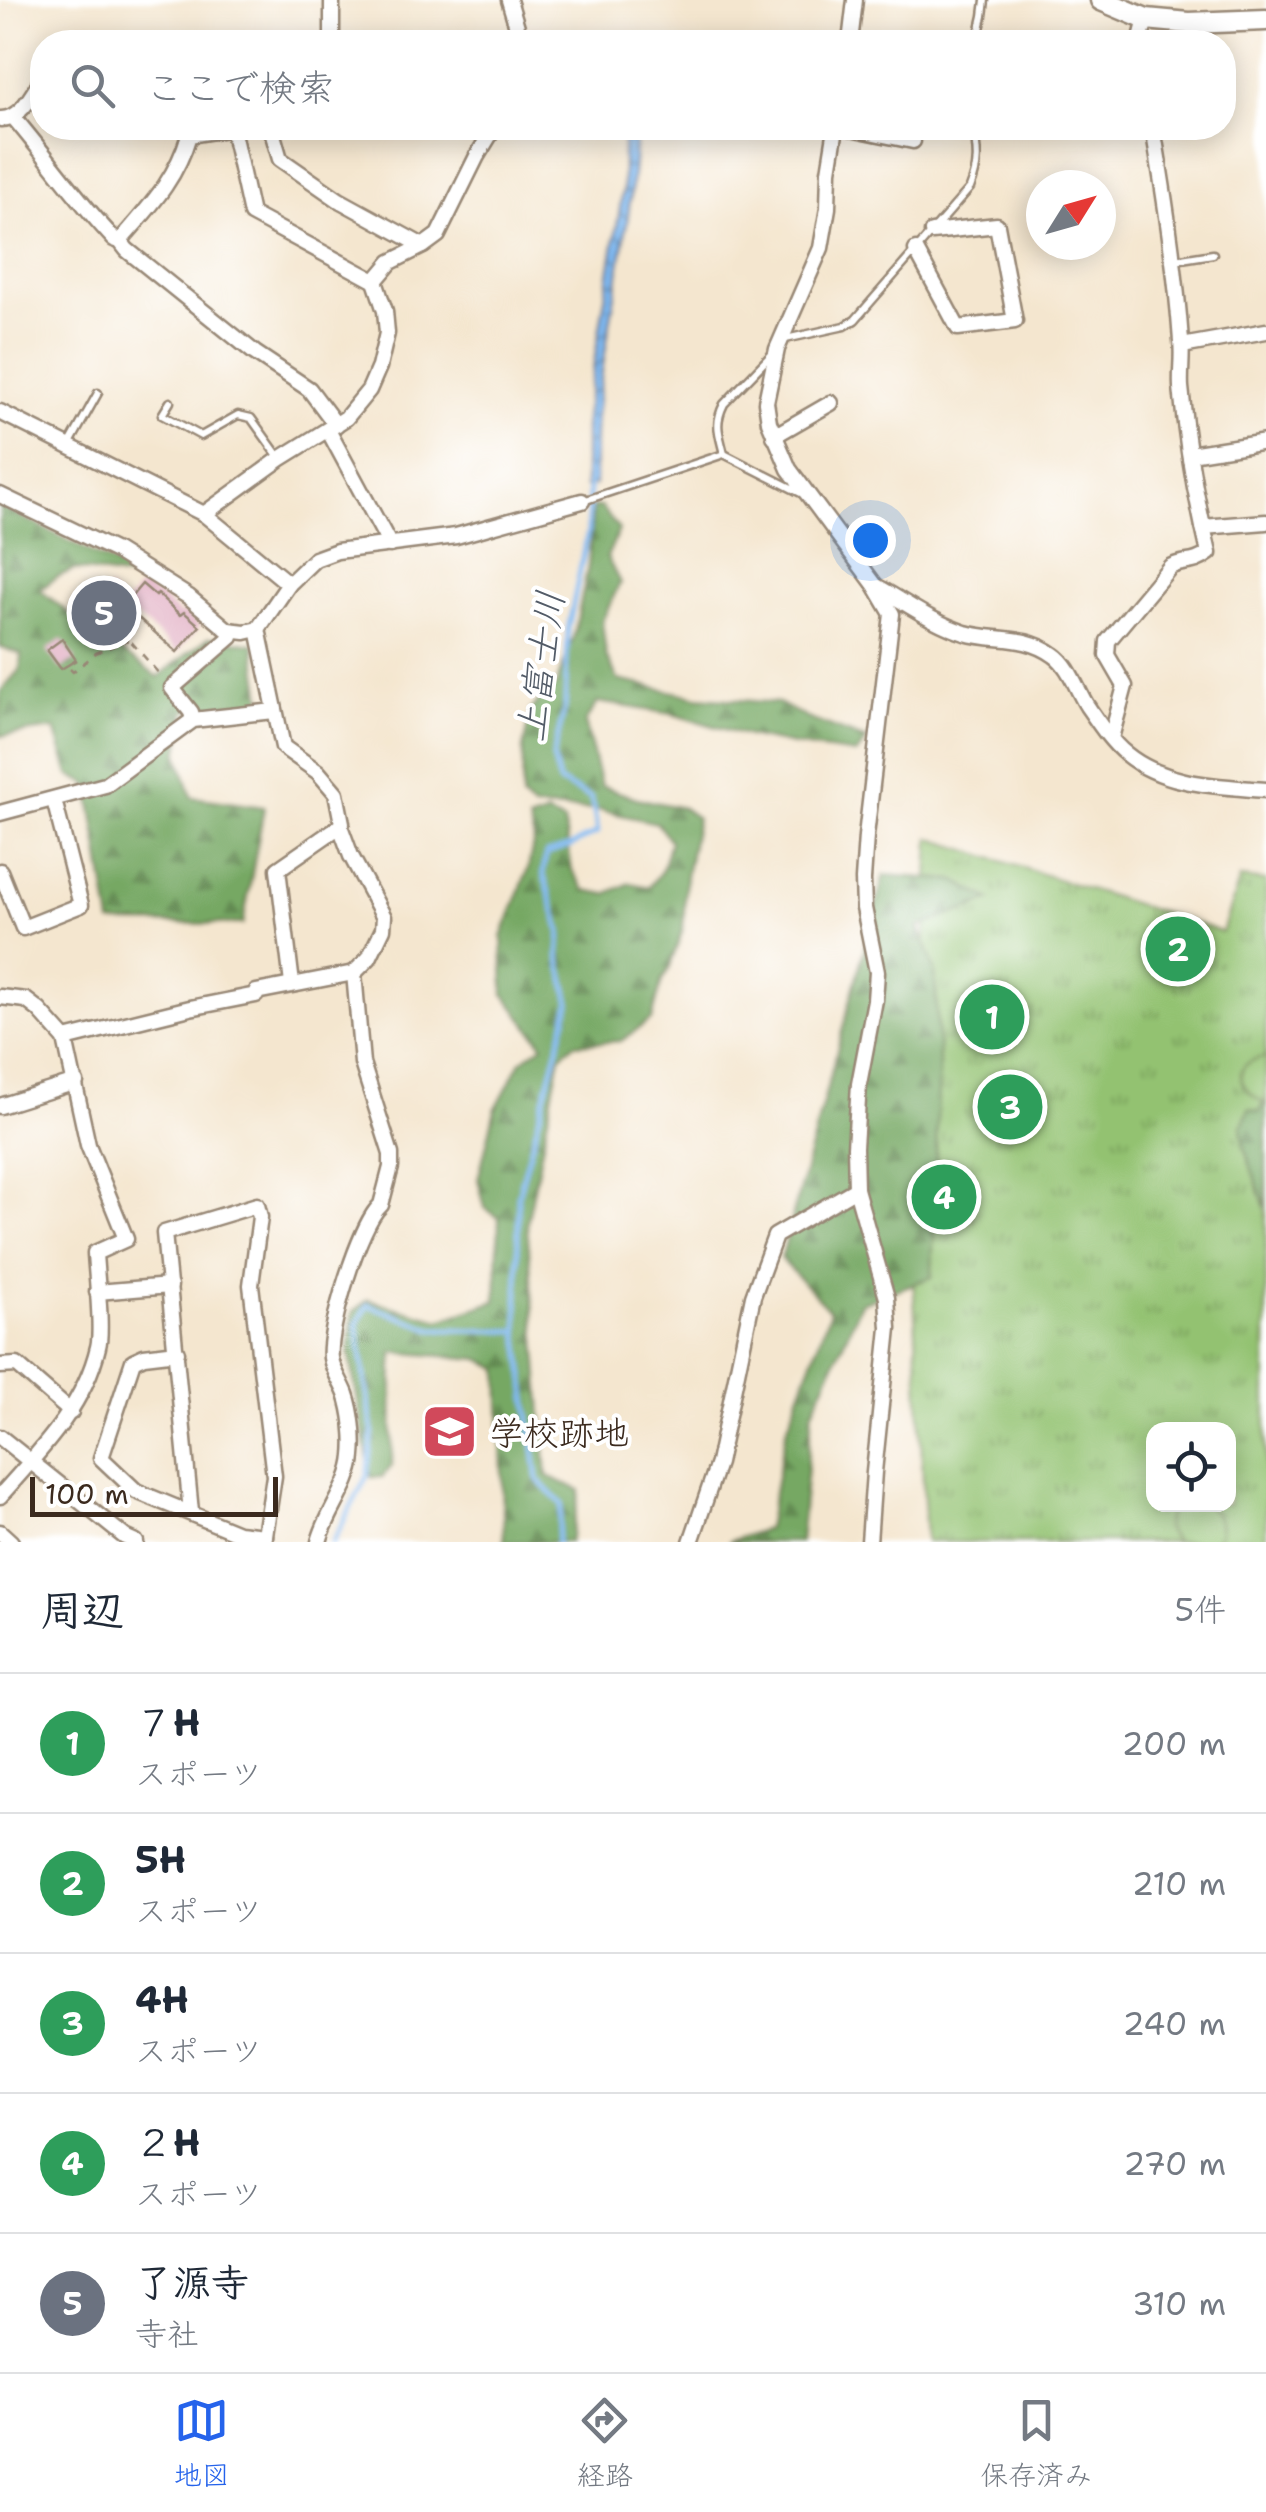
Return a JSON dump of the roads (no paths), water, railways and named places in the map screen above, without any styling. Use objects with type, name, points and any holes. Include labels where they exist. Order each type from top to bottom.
[{"type":"main road","points":[[1101,0],[1188,24],[1266,20]]},
{"type":"street","points":[[332,0],[332,30]]},
{"type":"street","points":[[508,0],[517,30]]},
{"type":"street","points":[[851,30],[854,0]]},
{"type":"street","points":[[30,92],[7,118],[53,164],[78,201],[137,260],[208,317],[308,388],[390,545]]},
{"type":"street","points":[[120,241],[171,179],[188,140]]},
{"type":"street","points":[[204,514],[354,410],[369,390],[386,342],[384,311],[375,281],[251,214],[235,140]]},
{"type":"street","points":[[274,140],[280,159],[339,200],[422,246]]},
{"type":"street","points":[[375,281],[391,262],[438,235],[487,140]]},
{"type":"street","points":[[834,140],[821,248],[778,345],[766,402],[774,436],[788,468],[892,614],[862,880],[877,972],[860,1084],[856,1189],[887,1298],[889,1328],[869,1542]]},
{"type":"street","points":[[908,140],[913,141]]},
{"type":"street","points":[[1111,738],[1126,686],[1106,656],[1108,641],[1170,567],[1197,562],[1209,553],[1190,454],[1173,260],[1155,140]]},
{"type":"street","points":[[916,250],[958,328],[1015,320],[997,225],[932,232]]},
{"type":"street","points":[[1182,346],[1266,331]]},
{"type":"street","points":[[774,436],[832,403]]},
{"type":"street","points":[[0,412],[204,514],[289,584]]},
{"type":"street","points":[[1190,454],[1266,442]]},
{"type":"street","points":[[0,494],[116,551],[177,589],[228,630],[258,629]]},
{"type":"street","points":[[65,1040],[237,1000],[256,992],[354,973],[369,958],[383,928],[384,916],[351,856],[340,826],[336,792],[318,772],[283,747],[258,629],[289,584],[326,555],[456,536],[582,501]]},
{"type":"street","points":[[1203,527],[1266,522]]},
{"type":"street","points":[[875,585],[952,628],[1033,642],[1058,658],[1111,738],[1122,752],[1138,762],[1188,782],[1266,790]]},
{"type":"street","points":[[193,720],[172,688],[230,637],[232,630]]},
{"type":"street","points":[[0,813],[105,786],[193,720],[274,711]]},
{"type":"street","points":[[0,871],[23,928],[81,905],[54,800]]},
{"type":"street","points":[[292,984],[278,869],[340,826]]},
{"type":"street","points":[[319,1542],[352,1467],[354,1452],[346,1396],[330,1354],[336,1309],[363,1236],[381,1205],[391,1166],[362,1063],[354,973]]},
{"type":"street","points":[[0,997],[26,1000],[65,1040],[88,1145],[126,1240],[95,1253],[100,1344],[81,1394],[71,1412],[0,1496]]},
{"type":"street","points":[[0,1106],[76,1082]]},
{"type":"street","points":[[691,1542],[718,1462],[753,1296],[775,1236],[856,1189]]},
{"type":"street","points":[[178,1352],[134,1361],[101,1458],[136,1490],[164,1504],[264,1539],[274,1476],[252,1285],[260,1217],[257,1205],[164,1233],[178,1352],[191,1512]]},
{"type":"street","points":[[97,1292],[170,1286]]},
{"type":"street","points":[[0,1366],[17,1365],[71,1412]]},
{"type":"street","points":[[0,1438],[136,1542]]},
{"type":"street","points":[[0,1532],[12,1542]]},
{"type":"lane","points":[[979,30],[984,0]]},
{"type":"lane","points":[[724,454],[716,424],[724,404],[778,345],[854,320],[970,188],[978,168],[976,140]]},
{"type":"lane","points":[[1173,260],[1213,254]]},
{"type":"lane","points":[[68,446],[98,394]]},
{"type":"lane","points":[[170,402],[162,415],[201,436],[238,414],[251,418],[280,459]]},
{"type":"lane","points":[[582,501],[724,454],[808,497]]},
{"type":"water","points":[[623,140],[635,140],[625,236],[596,416],[595,485],[585,487],[585,417],[623,190]]},
{"type":"waterway","name":"上富士川","points":[[333,1542],[367,1476],[373,1433],[357,1324],[368,1305],[432,1329],[518,1331],[518,1196],[570,1003],[559,956],[561,931],[543,873],[546,854],[598,832],[591,798],[559,782],[553,757],[565,707],[568,629],[588,531],[589,484]]},
{"type":"waterway","name":"上富士川","points":[[518,1332],[538,1480],[562,1504],[557,1542]]},
{"type":"place","name":"了源寺","points":[[104,613]]},
{"type":"place","name":"5H","points":[[1178,949]]},
{"type":"place","name":"７H","points":[[992,1017]]},
{"type":"place","name":"4H","points":[[1010,1107]]},
{"type":"place","name":"２H","points":[[944,1197]]},
{"type":"place","name":"学校跡地","points":[[450,1432]]}]
